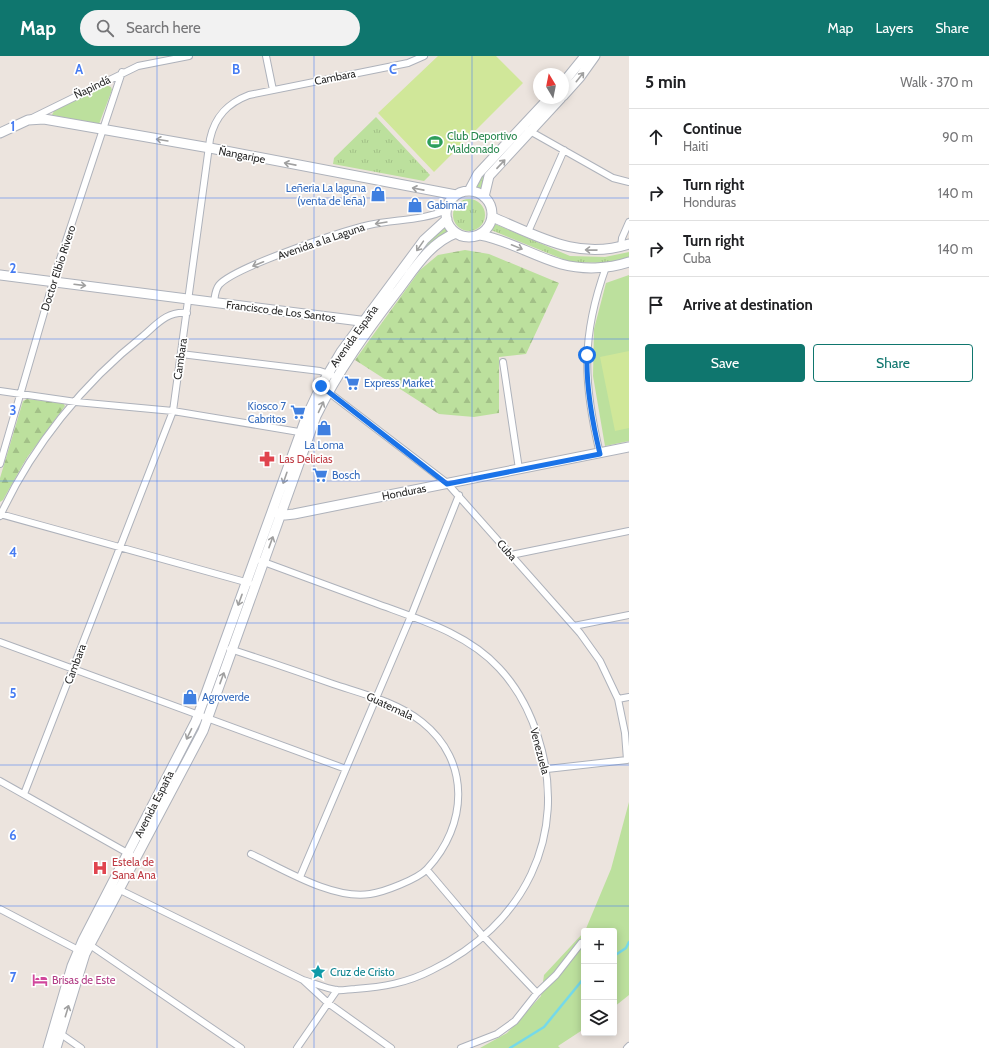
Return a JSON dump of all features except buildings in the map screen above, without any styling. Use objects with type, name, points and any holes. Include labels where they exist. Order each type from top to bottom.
[{"type":"main road","points":[[569,76],[585,56]]},
{"type":"main road","points":[[569,89],[595,56]]},
{"type":"main road","points":[[484,197],[489,176],[527,129],[545,104]]},
{"type":"main road","points":[[469,191],[478,174],[554,104]]},
{"type":"main road","name":"Ñangaripe","points":[[28,120],[44,119],[210,148],[456,195]]},
{"type":"main road","name":"Ñapindá","points":[[0,134],[28,120]]},
{"type":"main road","points":[[480,235],[488,227],[492,217],[489,203],[480,194],[469,191],[456,195],[449,203],[447,214],[451,228],[456,233],[467,237],[480,235],[494,237],[561,264],[598,268],[629,262]]},
{"type":"main road","name":"Avenida España","points":[[48,1048],[56,1031],[72,966],[82,952],[115,887],[202,731],[228,648],[259,560],[305,433],[324,389],[424,240],[447,214]]},
{"type":"main road","points":[[492,217],[528,232],[576,249],[603,250],[625,246]]},
{"type":"main road","name":"Avenida España","points":[[368,322],[431,249],[440,241],[456,233]]},
{"type":"main road","points":[[0,275],[188,299]]},
{"type":"main road","name":"Francisco de Los Santos","points":[[188,299],[368,322]]},
{"type":"main road","name":"Honduras","points":[[277,513],[294,514],[629,447]]},
{"type":"main road","name":"Avenida España","points":[[132,856],[228,648]]},
{"type":"main road","name":"Avenida España","points":[[56,1031],[56,1048]]},
{"type":"street","name":"Ñapindá","points":[[28,120],[122,72],[165,58],[189,56]]},
{"type":"street","points":[[266,56],[273,90]]},
{"type":"street","name":"Cambara","points":[[24,794],[173,411],[210,148],[215,123],[220,114],[227,107],[244,97],[408,63],[424,56]]},
{"type":"street","name":"Doctor Elbio Rivero","points":[[0,464],[53,282],[122,72]]},
{"type":"street","points":[[527,129],[613,178],[629,182]]},
{"type":"street","points":[[528,232],[564,150]]},
{"type":"street","name":"Avenida a la Laguna","points":[[214,302],[217,290],[223,281],[248,268],[304,245],[369,225],[447,214]]},
{"type":"street","points":[[625,246],[622,238],[629,222]]},
{"type":"street","points":[[600,454],[593,424],[586,378],[591,315],[596,294],[606,267]]},
{"type":"street","points":[[187,313],[175,312],[168,315],[109,365],[76,402],[29,463],[0,515],[251,583]]},
{"type":"street","points":[[181,354],[332,375]]},
{"type":"street","points":[[503,362],[519,470]]},
{"type":"street","name":"Cuba","points":[[324,389],[447,484],[459,495],[574,626],[600,661],[618,699],[625,733],[626,760],[547,769]]},
{"type":"street","points":[[0,391],[76,402],[173,411],[305,433]]},
{"type":"street","points":[[300,877],[411,616],[459,495]]},
{"type":"street","points":[[511,555],[629,531]]},
{"type":"street","name":"Venezuela","points":[[259,560],[411,616],[476,647],[499,668],[525,706],[534,724],[547,769],[548,807],[539,857],[524,888],[509,911],[466,952],[421,976],[396,984],[337,990],[303,980]]},
{"type":"street","points":[[574,626],[629,615]]},
{"type":"street","points":[[0,642],[346,769]]},
{"type":"street","name":"Guatemala","points":[[228,648],[376,698],[401,709],[427,727],[438,737],[445,747],[456,772],[459,791],[457,818],[445,843],[427,870],[391,889],[369,895],[344,894],[300,877],[251,854]]},
{"type":"street","points":[[618,699],[629,697]]},
{"type":"street","points":[[0,781],[132,856]]},
{"type":"street","points":[[427,870],[483,936],[537,993]]},
{"type":"street","points":[[115,887],[303,980],[328,1003],[391,1048]]},
{"type":"street","points":[[0,909],[82,952]]},
{"type":"street","points":[[86,942],[241,1048]]},
{"type":"street","points":[[461,1048],[497,1034],[515,1021],[537,993],[556,975],[581,943]]},
{"type":"street","points":[[297,1048],[337,990]]},
{"type":"street","points":[[56,1031],[81,1048]]},
{"type":"green space","name":"Club Deportivo Maldonado","points":[[438,56],[496,56],[523,83],[434,172],[378,113]]},
{"type":"green space","points":[[106,85],[111,87],[112,90],[99,124],[52,115],[54,111]]},
{"type":"green space","points":[[376,117],[430,175],[424,181],[333,164],[334,158]]},
{"type":"green space","points":[[516,139],[518,140],[483,192],[475,191],[480,177]]},
{"type":"green space","points":[[466,199],[472,199],[481,203],[485,215],[481,227],[472,231],[466,231],[457,227],[453,218],[453,212],[457,203]]},
{"type":"green space","points":[[495,224],[570,256],[605,257],[629,252],[629,258],[607,263],[570,262],[491,230]]},
{"type":"green space","points":[[446,226],[450,231],[430,244],[375,315],[426,241]]},
{"type":"green space","points":[[465,250],[489,254],[559,283],[526,354],[499,357],[499,413],[474,417],[439,414],[355,360],[420,270],[438,255]]},
{"type":"green space","points":[[629,275],[629,441],[605,446],[593,376],[594,329],[606,283]]},
{"type":"green space","points":[[629,351],[629,428],[615,431],[600,357]]},
{"type":"green space","points":[[27,399],[63,403],[65,406],[26,459],[3,500],[0,502],[0,478],[23,401]]},
{"type":"green space","points":[[629,802],[629,995],[617,1005],[617,928],[586,928],[611,869]]},
{"type":"green space","points":[[581,935],[581,1031],[558,1046],[560,1048],[480,1048],[507,1033],[541,996],[544,975]]},
{"type":"waterway","points":[[617,954],[626,948],[629,942]]},
{"type":"waterway","points":[[510,1048],[544,1027],[581,982]]},
{"type":"place","name":"Club Deportivo Maldonado","points":[[435,142]]},
{"type":"place","name":"Leñeria La laguna (venta de leña)","points":[[378,194]]},
{"type":"place","name":"Gabimar","points":[[415,205]]},
{"type":"place","name":"Express Market","points":[[352,383]]},
{"type":"place","name":"Kiosco 7 Cabritos","points":[[298,412]]},
{"type":"place","name":"La Loma","points":[[324,428]]},
{"type":"place","name":"Las Delicias","points":[[267,459]]},
{"type":"place","name":"Bosch","points":[[320,475]]},
{"type":"place","name":"Agroverde","points":[[190,697]]},
{"type":"place","name":"Estela de Sana Ana","points":[[100,868]]},
{"type":"place","name":"Cruz de Cristo","points":[[318,972]]},
{"type":"place","name":"Brisas de Este","points":[[40,980]]},
{"type":"route","points":[[321,386],[447,484],[600,454],[593,424],[586,378],[587,355]]}]
